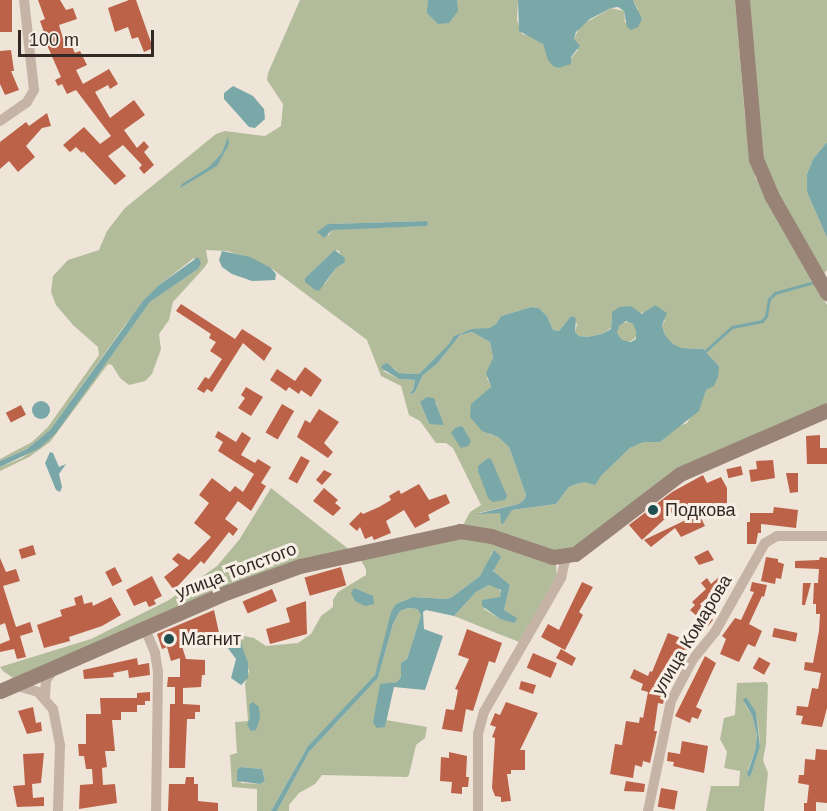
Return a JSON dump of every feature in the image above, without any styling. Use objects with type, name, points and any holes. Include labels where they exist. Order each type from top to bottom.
[{"type":"main road","points":[[742,0],[756,159],[771,195],[827,293]]},
{"type":"main road","points":[[566,557],[583,549],[681,474],[827,410]]},
{"type":"main road","name":"улица Толстого","points":[[7,688],[280,572],[452,532],[491,536],[550,556],[566,557]]},
{"type":"street","points":[[0,121],[27,102],[34,90],[24,0]]},
{"type":"street","name":"улица Комарова","points":[[648,811],[671,700],[693,659],[715,632],[765,543],[777,536],[827,536]]},
{"type":"street","points":[[478,811],[478,734],[484,712],[561,578],[566,557]]},
{"type":"street","points":[[145,629],[155,653],[158,673],[156,811]]},
{"type":"street","points":[[45,697],[46,680],[55,668]]},
{"type":"street","points":[[7,688],[31,688],[45,697],[53,709],[60,739],[58,811]]},
{"type":"green space","points":[[300,0],[428,0],[428,8],[457,0],[518,0],[517,20],[522,34],[534,37],[543,44],[553,66],[571,58],[578,50],[574,39],[580,26],[611,8],[624,11],[625,23],[638,9],[633,0],[735,0],[745,117],[755,177],[827,305],[827,406],[692,464],[579,548],[555,552],[462,527],[470,512],[481,505],[453,448],[446,443],[436,443],[420,421],[409,415],[401,386],[381,376],[367,340],[271,268],[228,251],[206,250],[208,262],[173,302],[169,320],[159,334],[161,349],[152,374],[145,381],[129,385],[120,378],[112,365],[108,364],[50,442],[29,457],[0,471],[0,467],[22,458],[56,432],[150,302],[198,269],[194,258],[159,285],[125,325],[50,430],[27,449],[0,461],[32,442],[48,427],[99,355],[98,347],[73,325],[56,305],[51,292],[53,276],[68,260],[99,250],[107,231],[125,208],[216,134],[225,131],[265,136],[281,126],[283,104],[267,80]],"holes":[[[426,221],[428,222],[423,226],[339,229],[332,230],[328,236],[328,224]],[[336,250],[339,251],[344,263],[336,268],[325,284],[305,278]],[[531,307],[539,308],[547,316],[553,330],[559,331],[571,316],[577,324],[575,332],[579,336],[587,337],[602,334],[611,328],[612,312],[648,313],[665,320],[662,325],[665,335],[673,344],[682,348],[703,349],[719,366],[687,423],[679,426],[660,442],[644,442],[630,448],[601,476],[569,487],[556,504],[512,510],[501,518],[500,513],[478,513],[518,504],[524,500],[526,495],[509,447],[498,437],[489,434],[484,395],[491,387],[487,378],[493,358],[490,342],[472,332],[460,335],[437,364],[423,375],[415,392],[411,394],[409,393],[413,390],[415,380],[399,379],[383,371],[394,368],[399,373],[419,374],[461,333],[489,328],[496,324],[501,316]],[[420,402],[436,402],[443,424],[429,424]]]},
{"type":"green space","points":[[749,0],[827,0],[827,142],[813,159],[807,174],[807,192],[827,238],[827,270],[823,275],[776,191],[763,156]]},
{"type":"green space","points":[[627,322],[634,325],[637,332],[634,339],[627,342],[620,339],[617,332],[620,325]]},
{"type":"green space","points":[[271,488],[351,551],[13,678],[0,667],[91,639],[169,600],[217,566],[239,540]]},
{"type":"green space","points":[[464,535],[553,562],[556,565],[557,576],[519,642],[454,616],[476,592],[489,585],[497,587],[502,593],[498,599],[488,601],[484,609],[500,619],[516,622],[516,618],[504,610],[510,585],[495,574],[493,568],[496,564],[492,552],[486,569],[480,576],[452,597],[447,599],[413,597],[396,604],[378,669],[372,680],[308,746],[271,811],[257,811],[257,789],[232,787],[230,755],[237,753],[235,722],[248,721],[245,684],[249,671],[241,643],[233,641],[229,633],[254,638],[266,646],[298,643],[311,634],[321,616],[333,607],[333,600],[338,592],[366,575],[366,569],[359,557]],"holes":[[[240,767],[262,769],[265,781],[260,784],[241,783]]]},
{"type":"green space","points":[[408,608],[417,609],[421,615],[407,659],[401,663],[401,677],[397,682],[380,685],[385,727],[386,720],[427,727],[425,738],[416,745],[409,775],[407,777],[322,775],[315,784],[299,793],[289,805],[289,811],[277,811],[309,752],[378,678],[393,624],[400,611]]},
{"type":"green space","points":[[766,682],[768,685],[766,744],[763,760],[768,773],[764,811],[706,811],[711,786],[739,786],[740,771],[724,768],[727,752],[720,739],[724,718],[735,715],[737,683]],"holes":[[[744,703],[756,712],[760,747],[750,778],[748,769],[755,751],[757,735],[752,715]]]},
{"type":"water","points":[[428,0],[457,0],[458,11],[449,23],[438,24],[427,13]]},
{"type":"water","points":[[518,0],[633,0],[642,19],[638,27],[631,30],[627,27],[624,11],[618,7],[611,8],[590,19],[576,32],[574,39],[580,46],[571,57],[571,64],[559,68],[553,66],[548,60],[543,44],[519,31]]},
{"type":"water","points":[[233,86],[253,96],[264,109],[265,119],[255,128],[249,127],[224,99],[224,93]]},
{"type":"water","points":[[228,137],[229,144],[217,166],[180,188],[182,184],[209,167],[222,153]]},
{"type":"water","points":[[827,142],[827,238],[807,192],[807,174],[813,159]]},
{"type":"water","points":[[426,221],[427,226],[332,230],[324,238],[317,232],[328,224]]},
{"type":"water","points":[[335,250],[345,258],[344,263],[336,268],[319,291],[315,290],[305,282],[305,278]]},
{"type":"water","points":[[222,251],[250,257],[271,268],[276,274],[275,280],[252,281],[232,274],[222,267],[219,260]]},
{"type":"water","points":[[198,257],[201,263],[198,269],[150,302],[56,433],[40,448],[0,467],[0,461],[27,449],[50,430],[143,301],[159,285]]},
{"type":"water","points":[[655,305],[667,313],[662,325],[665,335],[673,344],[682,348],[703,349],[719,366],[714,386],[706,390],[699,411],[660,442],[644,442],[630,448],[601,476],[595,485],[585,482],[569,487],[556,504],[512,510],[503,524],[500,513],[476,514],[518,504],[524,500],[526,495],[509,447],[498,437],[482,431],[470,417],[471,404],[491,387],[486,373],[493,358],[490,342],[472,332],[460,335],[437,364],[423,375],[415,392],[411,394],[409,393],[413,390],[415,380],[399,379],[381,368],[387,363],[399,373],[419,374],[454,336],[472,329],[489,328],[496,324],[501,316],[531,307],[539,308],[547,316],[553,330],[559,331],[571,316],[576,318],[575,332],[579,336],[587,337],[602,334],[611,329],[612,312],[619,307],[631,306],[642,314]],"holes":[[[626,321],[633,324],[636,339],[631,342],[622,340],[617,333],[619,326]]]},
{"type":"water","points":[[427,397],[434,398],[444,425],[429,424],[420,402]]},
{"type":"water","points":[[41,401],[47,404],[50,410],[47,416],[41,419],[35,416],[32,410],[35,404]]},
{"type":"water","points":[[462,426],[471,441],[468,446],[461,448],[451,433],[455,428]]},
{"type":"water","points":[[50,452],[53,453],[59,467],[66,464],[59,474],[62,487],[60,492],[56,490],[45,463]]},
{"type":"water","points":[[488,458],[491,459],[507,496],[505,500],[493,502],[488,498],[478,466]]},
{"type":"water","points":[[494,550],[501,557],[493,571],[510,585],[504,610],[517,618],[515,623],[500,619],[482,606],[482,600],[500,597],[501,590],[489,585],[476,592],[454,616],[426,610],[423,612],[424,629],[443,636],[425,690],[394,687],[385,727],[377,728],[373,723],[380,684],[397,682],[401,677],[401,663],[407,659],[421,615],[417,609],[408,608],[400,611],[393,624],[378,678],[309,752],[277,811],[271,811],[308,746],[375,675],[391,612],[396,604],[413,597],[447,599],[452,597],[480,576]]},
{"type":"water","points":[[354,588],[373,596],[374,604],[365,606],[355,601],[351,593]]},
{"type":"water","points":[[233,641],[241,643],[248,663],[248,678],[241,685],[231,678],[236,659],[227,647]]},
{"type":"water","points":[[746,697],[756,712],[760,747],[750,778],[747,774],[755,751],[757,735],[752,715],[743,700]]},
{"type":"water","points":[[253,702],[259,707],[260,718],[256,730],[251,731],[247,725],[250,718],[249,705]]},
{"type":"water","points":[[240,767],[262,769],[265,781],[260,784],[237,781],[237,770]]},
{"type":"building","points":[[0,0],[12,0],[12,32],[0,32]]},
{"type":"building","points":[[38,0],[60,0],[66,10],[73,8],[77,19],[59,25],[64,42],[69,40],[75,53],[80,51],[87,65],[76,70],[83,84],[109,69],[118,84],[110,89],[108,85],[95,92],[110,118],[134,100],[145,115],[124,130],[137,148],[144,141],[149,147],[144,152],[154,165],[144,174],[139,168],[142,165],[123,145],[108,156],[126,176],[115,185],[83,151],[82,153],[76,147],[70,152],[63,145],[84,127],[100,144],[111,136],[76,90],[67,94],[62,84],[58,86],[55,80],[61,77],[44,38],[46,38],[40,21],[45,19]]},
{"type":"building","points":[[129,0],[136,0],[153,48],[144,52],[138,37],[132,39],[128,27],[115,32],[108,8]]},
{"type":"building","points":[[11,50],[14,71],[11,71],[19,90],[5,95],[0,84],[0,51]]},
{"type":"building","points":[[47,113],[51,126],[42,128],[26,146],[35,157],[18,172],[9,161],[0,169],[0,142],[26,122],[29,126]]},
{"type":"building","points":[[181,304],[235,339],[242,329],[272,348],[264,361],[243,343],[212,392],[207,389],[204,393],[197,389],[205,377],[209,379],[222,359],[210,351],[216,342],[209,338],[211,334],[176,311]]},
{"type":"building","points":[[305,367],[322,380],[311,397],[301,390],[299,394],[289,387],[286,391],[270,380],[277,369],[295,381]]},
{"type":"building","points":[[246,387],[263,397],[251,416],[238,408],[245,398],[241,395]]},
{"type":"building","points":[[282,404],[294,411],[278,440],[266,433]]},
{"type":"building","points":[[21,405],[26,415],[11,423],[6,413]]},
{"type":"building","points":[[319,409],[339,422],[324,443],[333,452],[328,458],[297,437],[305,420],[310,423]]},
{"type":"building","points":[[218,431],[236,442],[242,432],[251,438],[241,455],[255,463],[258,459],[271,467],[261,483],[266,486],[251,511],[238,501],[225,519],[238,529],[233,536],[229,532],[204,564],[201,561],[174,590],[164,577],[179,565],[172,559],[178,553],[189,560],[211,537],[194,523],[209,503],[199,495],[212,478],[230,492],[235,486],[243,492],[254,474],[218,451],[223,442],[215,437]]},
{"type":"building","points":[[820,435],[820,448],[827,448],[827,464],[807,464],[806,436]]},
{"type":"building","points":[[301,456],[310,461],[297,484],[288,479]]},
{"type":"building","points":[[773,460],[775,478],[751,482],[749,470],[757,469],[756,461]]},
{"type":"building","points":[[741,466],[743,475],[728,478],[726,469]]},
{"type":"building","points":[[324,470],[332,474],[322,485],[316,480]]},
{"type":"building","points":[[786,473],[798,473],[798,492],[790,493]]},
{"type":"building","points":[[703,475],[707,483],[721,477],[727,488],[727,503],[696,508],[705,526],[681,537],[675,528],[651,547],[644,540],[690,518],[682,503],[642,540],[629,525],[672,492]]},
{"type":"building","points":[[419,484],[429,500],[446,494],[450,503],[428,515],[430,520],[415,528],[404,510],[386,521],[391,533],[374,540],[372,536],[365,539],[360,527],[357,531],[349,524],[361,512],[363,514],[391,500],[389,496],[399,490],[401,494]]},
{"type":"building","points":[[324,488],[338,500],[335,503],[341,508],[333,516],[313,501]]},
{"type":"building","points":[[774,507],[798,510],[796,528],[761,524],[761,533],[758,533],[756,544],[747,544],[747,522],[750,522],[750,513],[773,513]]},
{"type":"building","points":[[33,545],[36,555],[22,559],[19,549]]},
{"type":"building","points":[[708,550],[714,560],[699,565],[694,557]]},
{"type":"building","points":[[766,557],[778,559],[778,562],[784,564],[781,579],[776,578],[775,584],[761,581]]},
{"type":"building","points":[[820,557],[827,558],[827,708],[822,727],[801,724],[803,716],[796,715],[797,706],[808,707],[812,688],[818,689],[821,673],[804,670],[805,662],[813,663],[819,631],[820,614],[816,614],[816,604],[813,604],[814,583],[818,583],[819,569],[795,568],[795,561],[819,560]]},
{"type":"building","points":[[0,558],[6,572],[16,569],[20,581],[3,586],[16,627],[30,622],[33,632],[20,636],[26,657],[17,659],[14,649],[0,652],[0,644],[10,640],[5,623],[0,625]]},
{"type":"building","points":[[115,567],[122,581],[112,586],[105,572]]},
{"type":"building","points":[[341,567],[346,585],[310,596],[304,577]]},
{"type":"building","points":[[152,576],[162,596],[154,600],[156,604],[149,607],[146,601],[134,606],[126,590]]},
{"type":"building","points":[[719,577],[729,588],[720,596],[716,591],[700,604],[713,620],[708,626],[690,610],[695,605],[692,602],[706,589],[701,583],[707,578],[711,584]]},
{"type":"building","points":[[582,582],[593,587],[579,612],[583,615],[565,650],[541,637],[548,624],[559,630]]},
{"type":"building","points":[[752,582],[767,585],[764,597],[762,596],[749,624],[762,631],[755,647],[748,644],[739,662],[720,654],[726,639],[722,636],[735,618],[741,620],[754,592],[750,591]]},
{"type":"building","points":[[803,583],[811,583],[805,605],[802,605]]},
{"type":"building","points":[[272,589],[277,601],[248,613],[243,602]]},
{"type":"building","points":[[82,595],[84,604],[92,602],[93,606],[111,597],[121,615],[102,626],[69,637],[70,641],[44,648],[37,625],[62,616],[60,610],[76,605],[74,598]]},
{"type":"building","points":[[306,601],[307,634],[270,644],[266,629],[290,622],[286,608]]},
{"type":"building","points":[[214,610],[219,633],[181,643],[186,659],[205,660],[205,675],[202,675],[201,687],[183,688],[183,704],[200,705],[200,712],[195,712],[195,719],[187,719],[185,768],[169,768],[170,704],[175,704],[175,687],[167,687],[168,677],[180,677],[180,658],[171,661],[167,647],[162,649],[157,634]]},
{"type":"building","points":[[774,628],[797,633],[796,642],[772,637]]},
{"type":"building","points":[[467,629],[502,643],[495,663],[489,661],[473,711],[466,709],[462,732],[442,729],[446,709],[454,710],[458,690],[455,689],[469,659],[458,655]]},
{"type":"building","points":[[668,633],[691,642],[679,665],[676,663],[671,674],[666,671],[655,693],[665,695],[663,704],[658,703],[654,731],[657,731],[650,763],[643,761],[642,767],[635,765],[633,778],[610,774],[615,744],[622,745],[626,721],[639,723],[640,717],[643,718],[648,692],[641,690],[643,684],[630,678],[634,669],[648,676],[650,671],[652,672]]},
{"type":"building","points":[[561,649],[576,658],[572,666],[556,658]]},
{"type":"building","points":[[533,653],[557,663],[551,678],[527,668]]},
{"type":"building","points":[[705,656],[716,663],[696,707],[702,710],[698,719],[692,717],[690,723],[675,716]]},
{"type":"building","points":[[759,657],[770,663],[764,675],[753,668]]},
{"type":"building","points":[[137,658],[138,665],[149,663],[150,675],[129,678],[128,670],[113,673],[114,677],[84,679],[83,670]]},
{"type":"building","points":[[521,681],[536,685],[533,694],[519,689]]},
{"type":"building","points":[[150,692],[150,701],[145,701],[145,705],[137,705],[137,712],[121,712],[121,720],[112,720],[115,751],[105,751],[107,767],[102,768],[103,785],[115,784],[117,803],[79,809],[80,785],[93,784],[92,769],[86,769],[84,756],[79,756],[78,744],[86,744],[86,714],[101,714],[100,698],[137,698],[137,693]]},
{"type":"building","points":[[506,702],[538,713],[520,750],[525,750],[525,770],[511,770],[511,774],[507,774],[511,801],[501,802],[501,797],[495,796],[492,788],[495,738],[492,737],[496,727],[490,725],[495,713],[500,715]]},
{"type":"building","points":[[33,707],[36,723],[41,722],[42,731],[27,734],[18,711]]},
{"type":"building","points":[[682,741],[708,746],[704,773],[673,766],[674,762],[667,761],[668,752],[680,754]]},
{"type":"building","points":[[816,749],[827,750],[827,803],[816,802],[816,811],[804,811],[809,785],[798,783],[799,775],[804,775],[805,759],[815,760]]},
{"type":"building","points":[[449,752],[467,756],[468,787],[462,787],[462,794],[451,793],[452,782],[440,781],[441,757],[449,758]]},
{"type":"building","points":[[44,753],[41,783],[32,784],[33,798],[44,797],[44,806],[17,807],[13,786],[25,785],[23,754]]},
{"type":"building","points":[[186,777],[194,777],[194,784],[198,784],[198,801],[218,803],[218,811],[168,811],[169,784],[185,784]]},
{"type":"building","points":[[626,781],[645,784],[644,792],[624,791]]},
{"type":"building","points":[[661,788],[678,791],[674,810],[658,807]]},
{"type":"waterway","points":[[703,353],[732,327],[762,321],[766,316],[769,299],[775,293],[814,282]]},
{"type":"place","name":"Подкова","points":[[653,510]]},
{"type":"place","name":"Магнит","points":[[169,639]]}]
